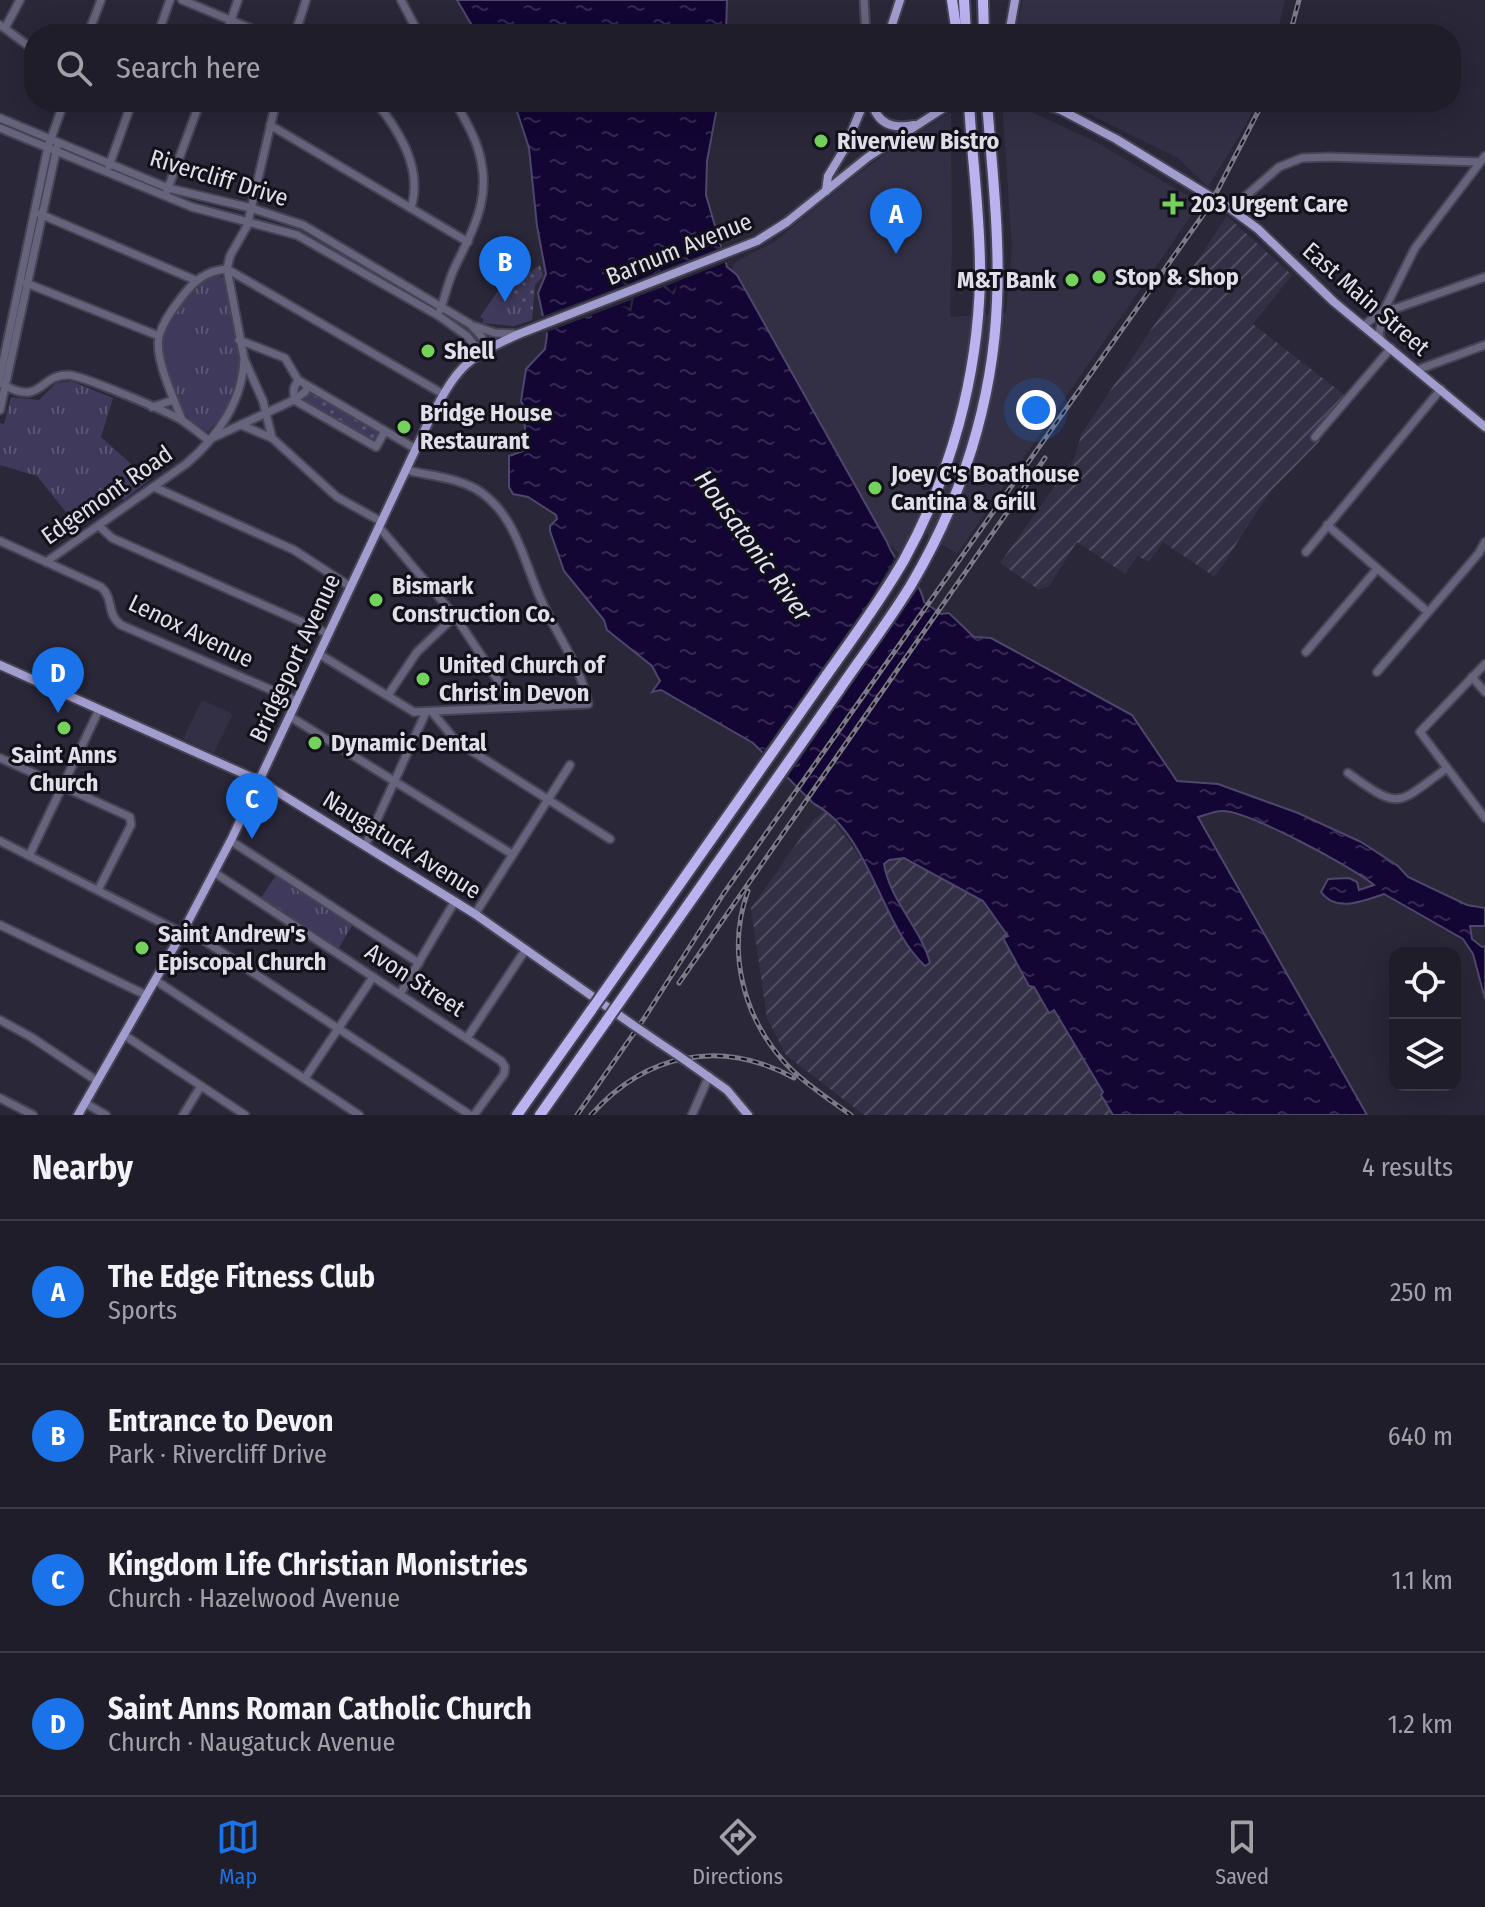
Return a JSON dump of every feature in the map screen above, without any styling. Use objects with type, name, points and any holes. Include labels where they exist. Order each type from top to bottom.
[{"type":"highway","points":[[952,0],[956,24]]},
{"type":"highway","points":[[964,0],[965,24]]},
{"type":"highway","points":[[983,1],[984,24]]},
{"type":"highway","points":[[517,1115],[874,608],[908,552],[935,496],[955,438],[970,375],[978,312],[980,252],[969,112]]},
{"type":"highway","points":[[540,1115],[895,611],[947,515],[972,448],[987,382],[996,313],[997,244],[988,112]]},
{"type":"main road","points":[[892,24],[900,0]]},
{"type":"main road","points":[[1011,24],[1015,0]]},
{"type":"main road","points":[[826,191],[828,176],[845,148],[860,112]]},
{"type":"main road","points":[[875,112],[886,124],[904,127],[917,125]]},
{"type":"main road","name":"Barnum Avenue","points":[[523,333],[766,236],[868,157],[937,112]]},
{"type":"main road","name":"East Main Street","points":[[1065,112],[1116,139],[1231,209],[1258,229],[1319,289],[1485,426]]},
{"type":"main road","name":"Bridgeport Avenue","points":[[78,1115],[215,873],[443,394],[461,367],[485,349],[523,333]]},
{"type":"main road","name":"Naugatuck Avenue","points":[[0,665],[260,781],[475,914],[709,1076],[734,1096],[748,1115]]},
{"type":"street","points":[[20,0],[2,27],[24,43]]},
{"type":"street","points":[[92,24],[101,0]]},
{"type":"street","points":[[162,24],[170,0]]},
{"type":"street","points":[[182,0],[240,24]]},
{"type":"street","points":[[230,24],[238,0]]},
{"type":"street","points":[[298,24],[306,0]]},
{"type":"street","points":[[401,0],[414,24]]},
{"type":"street","points":[[864,0],[865,24]]},
{"type":"street","points":[[0,410],[2,382],[62,112]]},
{"type":"street","points":[[107,172],[128,112]]},
{"type":"street","points":[[164,197],[196,112]]},
{"type":"street","points":[[227,269],[247,222],[273,112]]},
{"type":"street","points":[[383,112],[411,160],[414,185],[411,208]]},
{"type":"street","points":[[439,316],[453,272],[482,202],[482,168],[477,146],[460,112]]},
{"type":"street","name":"Rivercliff Drive","points":[[0,118],[168,188],[251,208],[303,225],[470,324],[495,333],[523,333]]},
{"type":"street","points":[[270,125],[468,242]]},
{"type":"street","name":"Rivercliff Drive","points":[[0,128],[164,197],[288,232],[439,316],[467,336],[475,346],[485,349],[484,340],[470,324]]},
{"type":"street","points":[[1231,209],[1279,167],[1302,158],[1482,159]]},
{"type":"street","points":[[1381,340],[1379,329],[1384,310],[1415,248],[1482,159]]},
{"type":"street","points":[[38,213],[195,280]]},
{"type":"street","name":"Rivercliff Drive","points":[[288,232],[293,222]]},
{"type":"street","points":[[182,420],[164,371],[159,336],[175,306],[195,280],[216,270],[227,269],[443,394]]},
{"type":"street","name":"Edgemont Road","points":[[46,562],[191,460],[236,402],[244,373],[244,358],[227,269]]},
{"type":"street","points":[[1363,326],[1384,310],[1485,277]]},
{"type":"street","points":[[24,282],[159,336]]},
{"type":"street","points":[[239,340],[285,358],[298,380],[416,449]]},
{"type":"street","points":[[1417,370],[1485,345]]},
{"type":"street","points":[[1315,437],[1391,348]]},
{"type":"street","points":[[244,358],[266,413],[272,438]]},
{"type":"street","points":[[2,382],[33,393],[55,377],[72,376],[182,420],[208,440],[294,400],[308,386]]},
{"type":"street","points":[[294,400],[298,380]]},
{"type":"street","points":[[1306,552],[1441,389]]},
{"type":"street","points":[[149,407],[174,400]]},
{"type":"street","points":[[294,400],[376,447],[385,431]]},
{"type":"street","points":[[241,425],[272,438],[337,497],[380,525],[455,616],[515,706]]},
{"type":"street","points":[[319,654],[414,712],[588,704],[577,667],[542,603],[526,559],[499,509],[472,487],[406,470]]},
{"type":"street","points":[[154,487],[294,550],[351,587]]},
{"type":"street","points":[[1327,525],[1428,612]]},
{"type":"street","points":[[99,526],[112,538],[329,634]]},
{"type":"street","name":"Lenox Avenue","points":[[0,541],[104,589],[111,615],[121,625],[297,701]]},
{"type":"street","points":[[1377,672],[1479,553],[1485,542]]},
{"type":"street","points":[[1306,652],[1377,569]]},
{"type":"street","points":[[388,695],[417,652],[455,616]]},
{"type":"street","points":[[1485,664],[1420,732],[1485,818]]},
{"type":"street","points":[[1472,677],[1485,692]]},
{"type":"street","points":[[29,856],[99,710]]},
{"type":"street","points":[[365,846],[429,712]]},
{"type":"street","points":[[429,712],[456,741],[610,839]]},
{"type":"street","points":[[289,716],[512,854]]},
{"type":"street","points":[[0,758],[130,817],[131,825],[98,890]]},
{"type":"street","points":[[475,914],[570,765]]},
{"type":"street","points":[[1348,773],[1380,796],[1395,799],[1411,795],[1447,768]]},
{"type":"street","points":[[0,841],[183,930],[472,1115]]},
{"type":"street","points":[[231,841],[419,963]]},
{"type":"street","name":"Avon Street","points":[[215,873],[501,1061],[505,1067],[504,1074],[472,1115]]},
{"type":"street","points":[[400,994],[455,901]]},
{"type":"street","points":[[0,925],[146,995]]},
{"type":"street","points":[[467,1038],[526,949]]},
{"type":"street","points":[[305,1078],[373,977]]},
{"type":"street","points":[[155,980],[305,1078],[349,1112],[359,1115]]},
{"type":"street","points":[[0,1020],[97,1081]]},
{"type":"street","points":[[124,1035],[245,1115]]},
{"type":"street","points":[[692,1115],[709,1076]]},
{"type":"street","points":[[183,1115],[201,1086]]},
{"type":"street","points":[[0,1098],[33,1115]]},
{"type":"street","points":[[85,1103],[106,1115]]},
{"type":"shaded area","points":[[1023,0],[1285,0],[1279,24],[1017,24]]},
{"type":"shaded area","points":[[951,112],[950,317],[1006,313],[1012,247],[1003,112],[1031,112],[1098,143],[1200,203],[957,554],[914,526],[901,555],[887,542],[737,275],[731,272],[735,262],[774,242],[850,180],[902,142]]},
{"type":"shaded area","points":[[1085,112],[1252,112],[1208,187],[1178,158]]},
{"type":"shaded area","points":[[1227,216],[1292,275],[1253,324],[1347,397],[1314,436],[1320,441],[1269,493],[1215,577],[1163,542],[1149,562],[1138,556],[1125,574],[1077,542],[1049,586],[1039,590],[1000,563],[1074,459],[1082,433]]},
{"type":"shaded area","points":[[202,700],[233,714],[214,753],[183,739]]},
{"type":"shaded area","points":[[826,811],[868,868],[911,951],[927,952],[885,873],[884,864],[889,860],[904,858],[983,901],[1008,937],[1003,939],[1029,986],[1034,987],[1048,1013],[1054,1010],[1103,1092],[1101,1095],[1113,1115],[864,1115],[786,1055],[767,1018],[751,908],[814,819]]},
{"type":"green space","points":[[540,265],[543,276],[535,285],[532,320],[508,287]]},
{"type":"green space","points":[[216,274],[225,278],[239,359],[233,394],[208,432],[190,419],[178,402],[166,369],[163,340],[170,320],[182,302],[202,282]]},
{"type":"green space","points":[[504,282],[532,320],[514,326],[482,323],[484,319],[480,317]]},
{"type":"green space","points":[[192,339],[200,350],[198,361],[187,370],[173,367],[166,344]]},
{"type":"green space","points":[[71,381],[113,398],[101,437],[149,480],[124,500],[112,494],[73,521],[37,476],[0,465],[0,423],[4,424],[11,397],[39,400],[56,383]]},
{"type":"green space","points":[[310,392],[379,430],[376,441],[306,403],[303,399]]},
{"type":"green space","points":[[277,874],[353,924],[337,951],[260,899]]},
{"type":"water","points":[[457,0],[727,0],[726,24],[471,24]]},
{"type":"water","name":"Housatonic River","points":[[517,112],[716,112],[707,161],[706,195],[727,267],[737,275],[891,551],[917,585],[924,602],[941,614],[949,613],[974,637],[991,638],[1132,715],[1177,781],[1218,784],[1298,813],[1361,842],[1398,866],[1408,877],[1467,905],[1485,908],[1485,926],[1470,926],[1472,939],[1485,946],[1485,999],[1473,954],[1463,939],[1384,894],[1351,904],[1334,902],[1321,892],[1328,879],[1349,878],[1357,882],[1359,890],[1374,885],[1276,829],[1222,811],[1198,817],[1367,1115],[1113,1115],[1101,1095],[1103,1092],[1054,1010],[1049,1013],[1034,987],[1029,986],[1003,938],[1008,936],[983,901],[904,858],[889,860],[884,864],[887,877],[926,950],[930,963],[925,966],[897,928],[849,836],[753,743],[661,690],[652,692],[660,681],[652,666],[607,630],[604,620],[564,571],[550,531],[556,515],[528,497],[513,494],[509,487],[509,456],[529,449],[523,415],[525,409],[521,401],[526,369],[545,349],[547,335],[538,293],[546,274],[537,226],[529,148]]},
{"type":"pier","points":[[725,246],[729,261],[666,286],[672,292],[677,285],[674,295],[663,287],[634,298],[631,312],[622,306],[630,308],[631,300],[542,334],[538,318],[625,285],[619,279],[614,286],[617,275],[628,284],[657,272],[660,259],[669,265],[661,262],[660,271]]},
{"type":"pier","points":[[896,556],[922,583],[785,781],[760,756],[870,600]]},
{"type":"railway","points":[[1293,24],[1299,0]]},
{"type":"railway","points":[[577,1115],[645,1017],[724,893],[1210,205],[1258,112]]},
{"type":"railway","points":[[679,983],[1045,458]]},
{"type":"railway","points":[[748,891],[742,914],[739,960],[743,983],[759,1026],[794,1072],[851,1115]]},
{"type":"railway","points":[[591,1115],[636,1077],[686,1058],[739,1058],[794,1078]]},
{"type":"place","name":"Riverview Bistro","points":[[821,141]]},
{"type":"place","name":"203 Urgent Care","points":[[1173,204]]},
{"type":"place","name":"The Edge Fitness Club","points":[[896,254]]},
{"type":"place","name":"Stop & Shop","points":[[1099,277]]},
{"type":"place","name":"M&T Bank","points":[[1072,280]]},
{"type":"place","name":"Entrance to Devon","points":[[505,302]]},
{"type":"place","name":"Shell","points":[[428,351]]},
{"type":"place","name":"Bridge House Restaurant","points":[[404,427]]},
{"type":"place","name":"Joey C's Boathouse Cantina & Grill","points":[[875,488]]},
{"type":"place","name":"Bismark Construction Co.","points":[[376,600]]},
{"type":"place","name":"United Church of Christ in Devon","points":[[423,679]]},
{"type":"place","name":"Saint Anns Roman Catholic Church","points":[[58,713]]},
{"type":"place","name":"Saint Anns Church","points":[[64,728]]},
{"type":"place","name":"Dynamic Dental","points":[[315,743]]},
{"type":"place","name":"Kingdom Life Christian Monistries","points":[[252,839]]},
{"type":"place","name":"Saint Andrew's Episcopal Church","points":[[142,948]]}]
